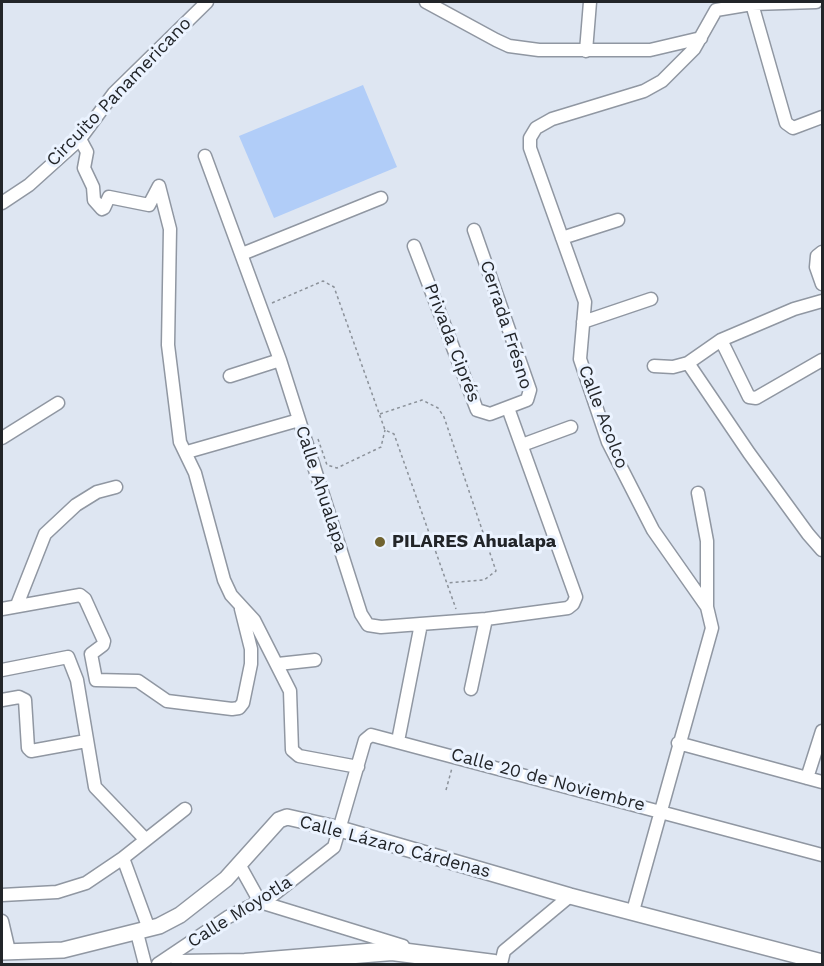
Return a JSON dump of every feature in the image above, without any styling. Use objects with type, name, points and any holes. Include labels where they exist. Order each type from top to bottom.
[{"type":"main road","points":[[180,964],[245,963],[392,951],[439,961],[494,964]]},
{"type":"street","name":"Circuito Panamericano","points":[[2,202],[29,185],[80,138],[114,93],[207,2]]},
{"type":"street","points":[[426,2],[509,46],[539,50],[586,51],[650,50],[701,38],[716,6],[816,2]]},
{"type":"street","points":[[586,51],[590,2]]},
{"type":"street","points":[[752,4],[786,123],[793,128],[822,117]]},
{"type":"street","name":"Calle Acolco","points":[[633,911],[662,810],[678,743],[712,628],[707,607],[653,530],[608,442],[580,359],[585,302],[530,148],[530,138],[536,128],[552,119],[644,91],[662,81],[694,49],[701,38]]},
{"type":"street","points":[[80,138],[87,152],[84,168],[93,187],[94,200],[102,209],[109,197],[149,205],[159,186],[170,229],[168,345],[180,442],[187,452],[224,580],[241,607],[254,620],[290,691],[294,754],[358,767]]},
{"type":"street","name":"Calle Ahualapa","points":[[205,156],[280,360],[361,614],[368,625],[381,627],[486,619],[568,608],[573,604],[576,597],[522,445]]},
{"type":"street","points":[[242,254],[381,198]]},
{"type":"street","points":[[562,238],[618,220]]},
{"type":"street","name":"Cerrada Frésno","points":[[474,230],[530,390],[527,400],[508,408]]},
{"type":"street","name":"Privada Ciprés","points":[[414,246],[477,410],[485,414],[508,408]]},
{"type":"street","points":[[820,254],[816,267],[822,284]]},
{"type":"street","points":[[583,322],[651,299]]},
{"type":"street","points":[[654,366],[673,367],[688,363],[721,340],[794,309],[822,301]]},
{"type":"street","points":[[721,340],[749,398],[756,398],[822,360]]},
{"type":"street","points":[[230,376],[280,360]]},
{"type":"street","points":[[688,363],[762,471],[822,550]]},
{"type":"street","points":[[2,438],[58,403]]},
{"type":"street","points":[[508,408],[522,445],[571,427]]},
{"type":"street","points":[[187,452],[299,420]]},
{"type":"street","points":[[17,605],[45,534],[76,505],[97,492],[116,487]]},
{"type":"street","points":[[698,493],[707,541],[707,607]]},
{"type":"street","points":[[2,609],[80,595],[104,641],[103,645],[91,654],[96,680]]},
{"type":"street","points":[[77,680],[138,681],[167,701],[239,708],[243,703],[251,664],[251,649],[241,607]]},
{"type":"street","points":[[471,689],[486,619]]},
{"type":"street","points":[[398,741],[421,624]]},
{"type":"street","points":[[2,670],[63,656],[68,657],[77,680],[94,787],[146,840]]},
{"type":"street","points":[[278,664],[315,660]]},
{"type":"street","points":[[2,700],[19,697],[25,700],[28,748],[31,752],[86,741]]},
{"type":"street","points":[[807,778],[822,730]]},
{"type":"street","name":"Calle 20 de Noviembre","points":[[340,829],[367,736],[398,741],[662,810],[822,855]]},
{"type":"street","points":[[678,743],[822,782]]},
{"type":"street","points":[[2,895],[57,892],[86,883],[123,858],[185,809]]},
{"type":"street","name":"Calle Lázaro Cárdenas","points":[[5,952],[63,950],[143,931],[180,915],[240,866],[283,818],[340,829],[570,896],[822,962]]},
{"type":"street","name":"Calle Moyotla","points":[[158,964],[228,917],[260,902],[334,847],[340,829]]},
{"type":"street","points":[[123,858],[143,931],[145,964]]},
{"type":"street","points":[[240,866],[260,902],[439,961]]},
{"type":"street","points":[[501,964],[504,951],[570,896]]},
{"type":"street","points":[[2,921],[5,952]]},
{"type":"path","points":[[270,305],[273,301],[323,281],[334,287],[385,430],[381,447],[332,468],[327,465],[315,432]]},
{"type":"path","points":[[380,414],[422,400],[438,408],[444,417],[496,571],[484,580],[447,583]]},
{"type":"path","points":[[385,430],[394,434],[460,621]]},
{"type":"path","points":[[446,790],[455,756]]},
{"type":"shaded area","points":[[363,85],[397,167],[274,218],[239,136]]},
{"type":"place","name":"PILARES Ahualapa","points":[[380,542]]}]
